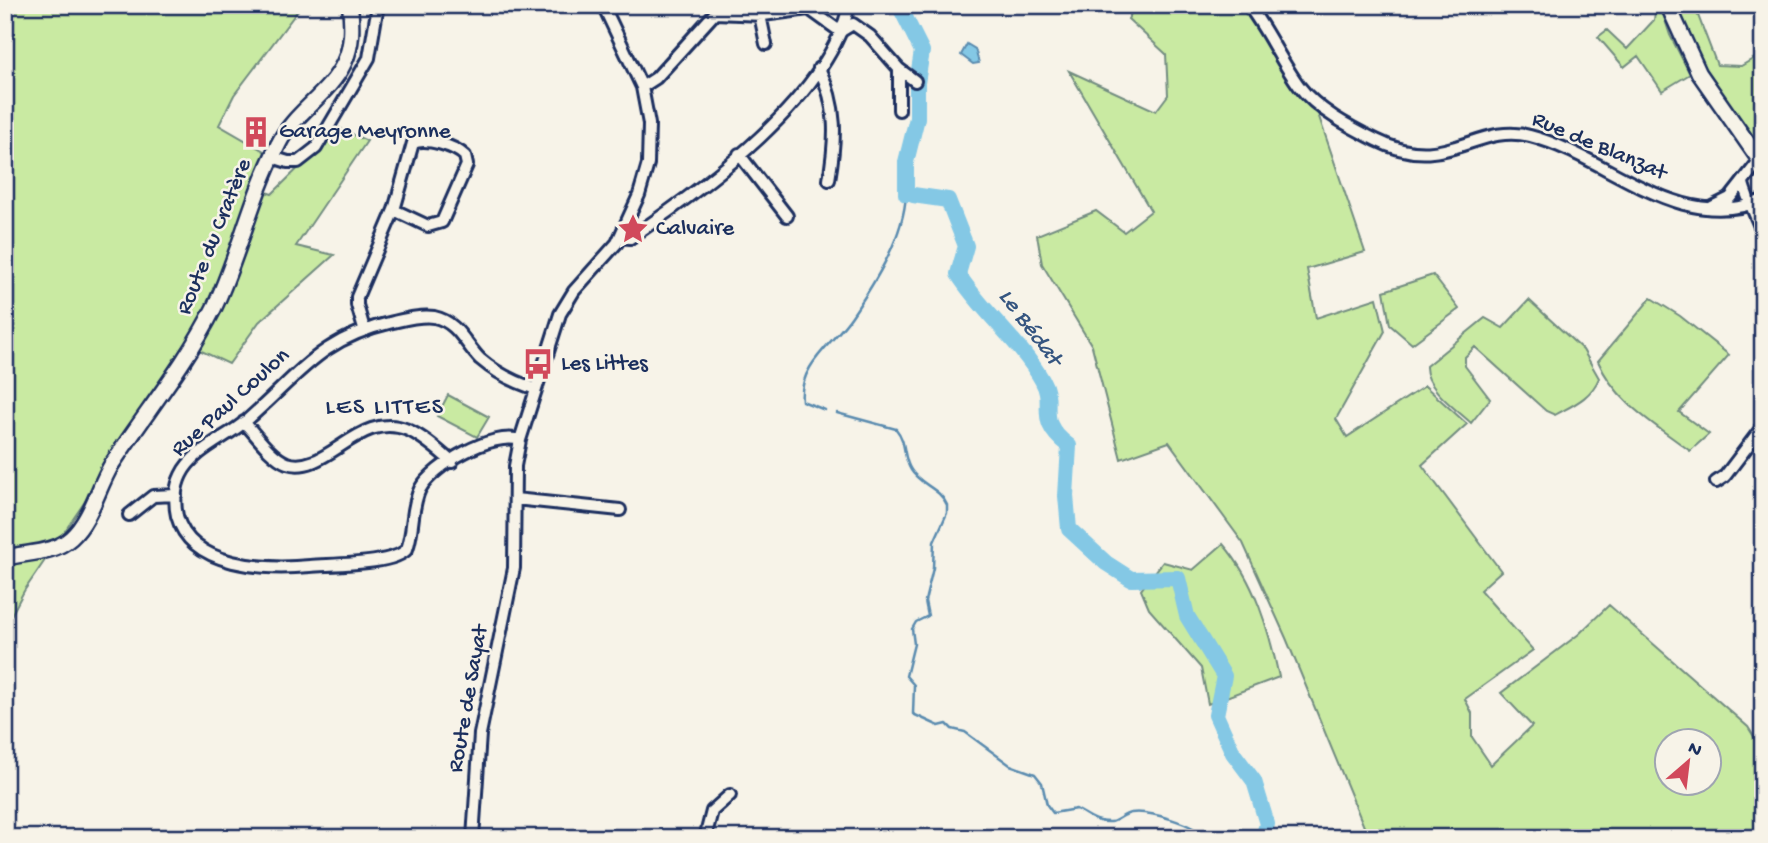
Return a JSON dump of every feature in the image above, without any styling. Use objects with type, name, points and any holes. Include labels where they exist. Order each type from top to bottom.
[{"type":"main road","name":"Route du Cratère","points":[[5,558],[54,548],[70,539],[79,529],[111,467],[202,330],[228,277],[272,157],[292,122],[331,82],[345,62],[351,40],[350,5]]},
{"type":"main road","points":[[1668,5],[1699,73],[1761,163]]},
{"type":"street","points":[[272,157],[288,163],[298,162],[316,148],[365,65],[373,42],[378,5]]},
{"type":"street","points":[[603,5],[642,88],[649,124],[648,164],[643,186],[620,237],[630,238],[689,197],[796,101],[841,32],[848,6]]},
{"type":"street","points":[[848,6],[853,24],[870,36],[899,69],[915,81]]},
{"type":"street","name":"Rue de Blanzat","points":[[1253,8],[1298,85],[1310,98],[1387,145],[1405,152],[1434,153],[1497,136],[1525,135],[1561,148],[1678,203],[1706,209],[1758,202]]},
{"type":"street","points":[[642,88],[656,78],[715,13],[760,15],[809,9],[841,32]]},
{"type":"street","points":[[760,15],[766,44]]},
{"type":"street","points":[[841,32],[853,24]]},
{"type":"street","points":[[819,68],[832,102],[836,123],[829,180]]},
{"type":"street","points":[[899,69],[899,110]]},
{"type":"street","points":[[364,329],[356,305],[357,297],[394,210],[413,143],[422,140],[456,149],[465,156],[467,165],[442,222],[428,226],[394,210]]},
{"type":"street","points":[[738,154],[787,216]]},
{"type":"street","points":[[1706,209],[1730,198],[1761,163]]},
{"type":"street","points":[[1743,182],[1744,191],[1758,202],[1763,234]]},
{"type":"street","name":"Route de Sayat","points":[[473,838],[478,744],[514,568],[515,499],[520,440],[566,302],[620,237]]},
{"type":"street","name":"Rue Paul Coulon","points":[[520,440],[503,438],[485,442],[452,462],[421,488],[407,549],[402,555],[388,559],[305,567],[219,558],[197,547],[186,535],[178,519],[176,495],[181,475],[191,461],[244,422],[323,349],[364,329],[423,317],[440,319],[456,328],[486,363],[536,389]]},
{"type":"street","points":[[244,422],[279,458],[294,464],[312,461],[366,430],[383,425],[405,428],[416,433],[452,462]]},
{"type":"street","points":[[1716,482],[1726,476],[1763,426]]},
{"type":"street","points":[[129,515],[153,496],[176,495]]},
{"type":"street","points":[[515,499],[620,510]]},
{"type":"street","points":[[705,838],[709,815],[730,795]]},
{"type":"green space","points":[[5,5],[302,5],[234,95],[219,125],[269,154],[251,187],[272,194],[339,128],[367,141],[296,246],[334,255],[259,322],[229,364],[191,346],[24,591],[5,627]]},
{"type":"green space","points":[[1136,5],[1240,5],[1254,21],[1294,88],[1317,111],[1365,252],[1307,269],[1316,318],[1377,298],[1385,331],[1336,419],[1347,437],[1425,386],[1467,424],[1422,465],[1501,571],[1480,590],[1533,650],[1465,699],[1472,713],[1472,737],[1491,765],[1532,726],[1501,693],[1579,634],[1609,605],[1748,727],[1763,751],[1763,838],[1370,838],[1243,543],[1169,442],[1121,459],[1092,346],[1042,264],[1037,235],[1096,211],[1124,232],[1151,211],[1069,71],[1156,111],[1168,95],[1166,54],[1128,19]]},
{"type":"green space","points":[[1656,5],[1660,5],[1670,35],[1690,74],[1662,91],[1638,56],[1624,67],[1598,37],[1607,30],[1627,49],[1654,20]]},
{"type":"green space","points":[[1673,5],[1694,5],[1717,65],[1741,66],[1763,53],[1763,98],[1757,103],[1763,110],[1763,149],[1714,88],[1694,55]]},
{"type":"green space","points":[[1433,275],[1459,309],[1412,344],[1390,325],[1384,291]]},
{"type":"green space","points":[[1651,298],[1680,316],[1729,355],[1679,412],[1709,434],[1690,451],[1626,401],[1615,389],[1598,361]]},
{"type":"green space","points":[[1529,300],[1583,350],[1599,378],[1596,385],[1586,396],[1555,415],[1546,411],[1475,347],[1465,357],[1465,366],[1490,399],[1471,423],[1436,390],[1427,374],[1426,366],[1485,318],[1503,328]]},
{"type":"green space","points":[[448,395],[489,417],[477,437],[437,416]]},
{"type":"green space","points":[[1223,544],[1252,590],[1271,642],[1279,677],[1208,704],[1201,668],[1149,609],[1141,590],[1163,562],[1193,570]]},
{"type":"water","points":[[967,44],[975,49],[979,63],[973,64],[961,55]]},
{"type":"waterway","name":"Le Bédat","points":[[899,5],[922,51],[917,83],[917,118],[906,162],[906,194],[909,194]]},
{"type":"waterway","points":[[825,410],[802,401],[806,376],[811,365],[845,326],[879,273],[900,226],[906,194]]},
{"type":"waterway","name":"Le Bédat","points":[[913,195],[948,200],[966,246],[958,274],[1023,352],[1042,380],[1052,428],[1069,446],[1066,496],[1069,529],[1106,563],[1131,579],[1178,578],[1187,616],[1224,676],[1216,715],[1233,753],[1254,781],[1267,824],[1263,838]]},
{"type":"waterway","name":"Le Bédat","points":[[837,413],[896,429],[902,439],[911,470],[940,494],[947,505],[947,513],[934,542],[933,568],[925,601],[928,616],[916,622],[912,629],[914,644],[906,676],[914,685],[913,714],[939,726],[947,724],[952,729],[965,732],[1010,765],[1035,774],[1042,783],[1047,805],[1053,813],[1076,809],[1105,822],[1131,813],[1148,814],[1182,823],[1205,838]]},
{"type":"place","name":"Garage Meyronne","points":[[256,132]]},
{"type":"place","name":"Calvaire","points":[[633,229]]},
{"type":"place","name":"Les Littes","points":[[538,364]]},
{"type":"district","name":"LES LITTES","points":[[385,408]]}]
